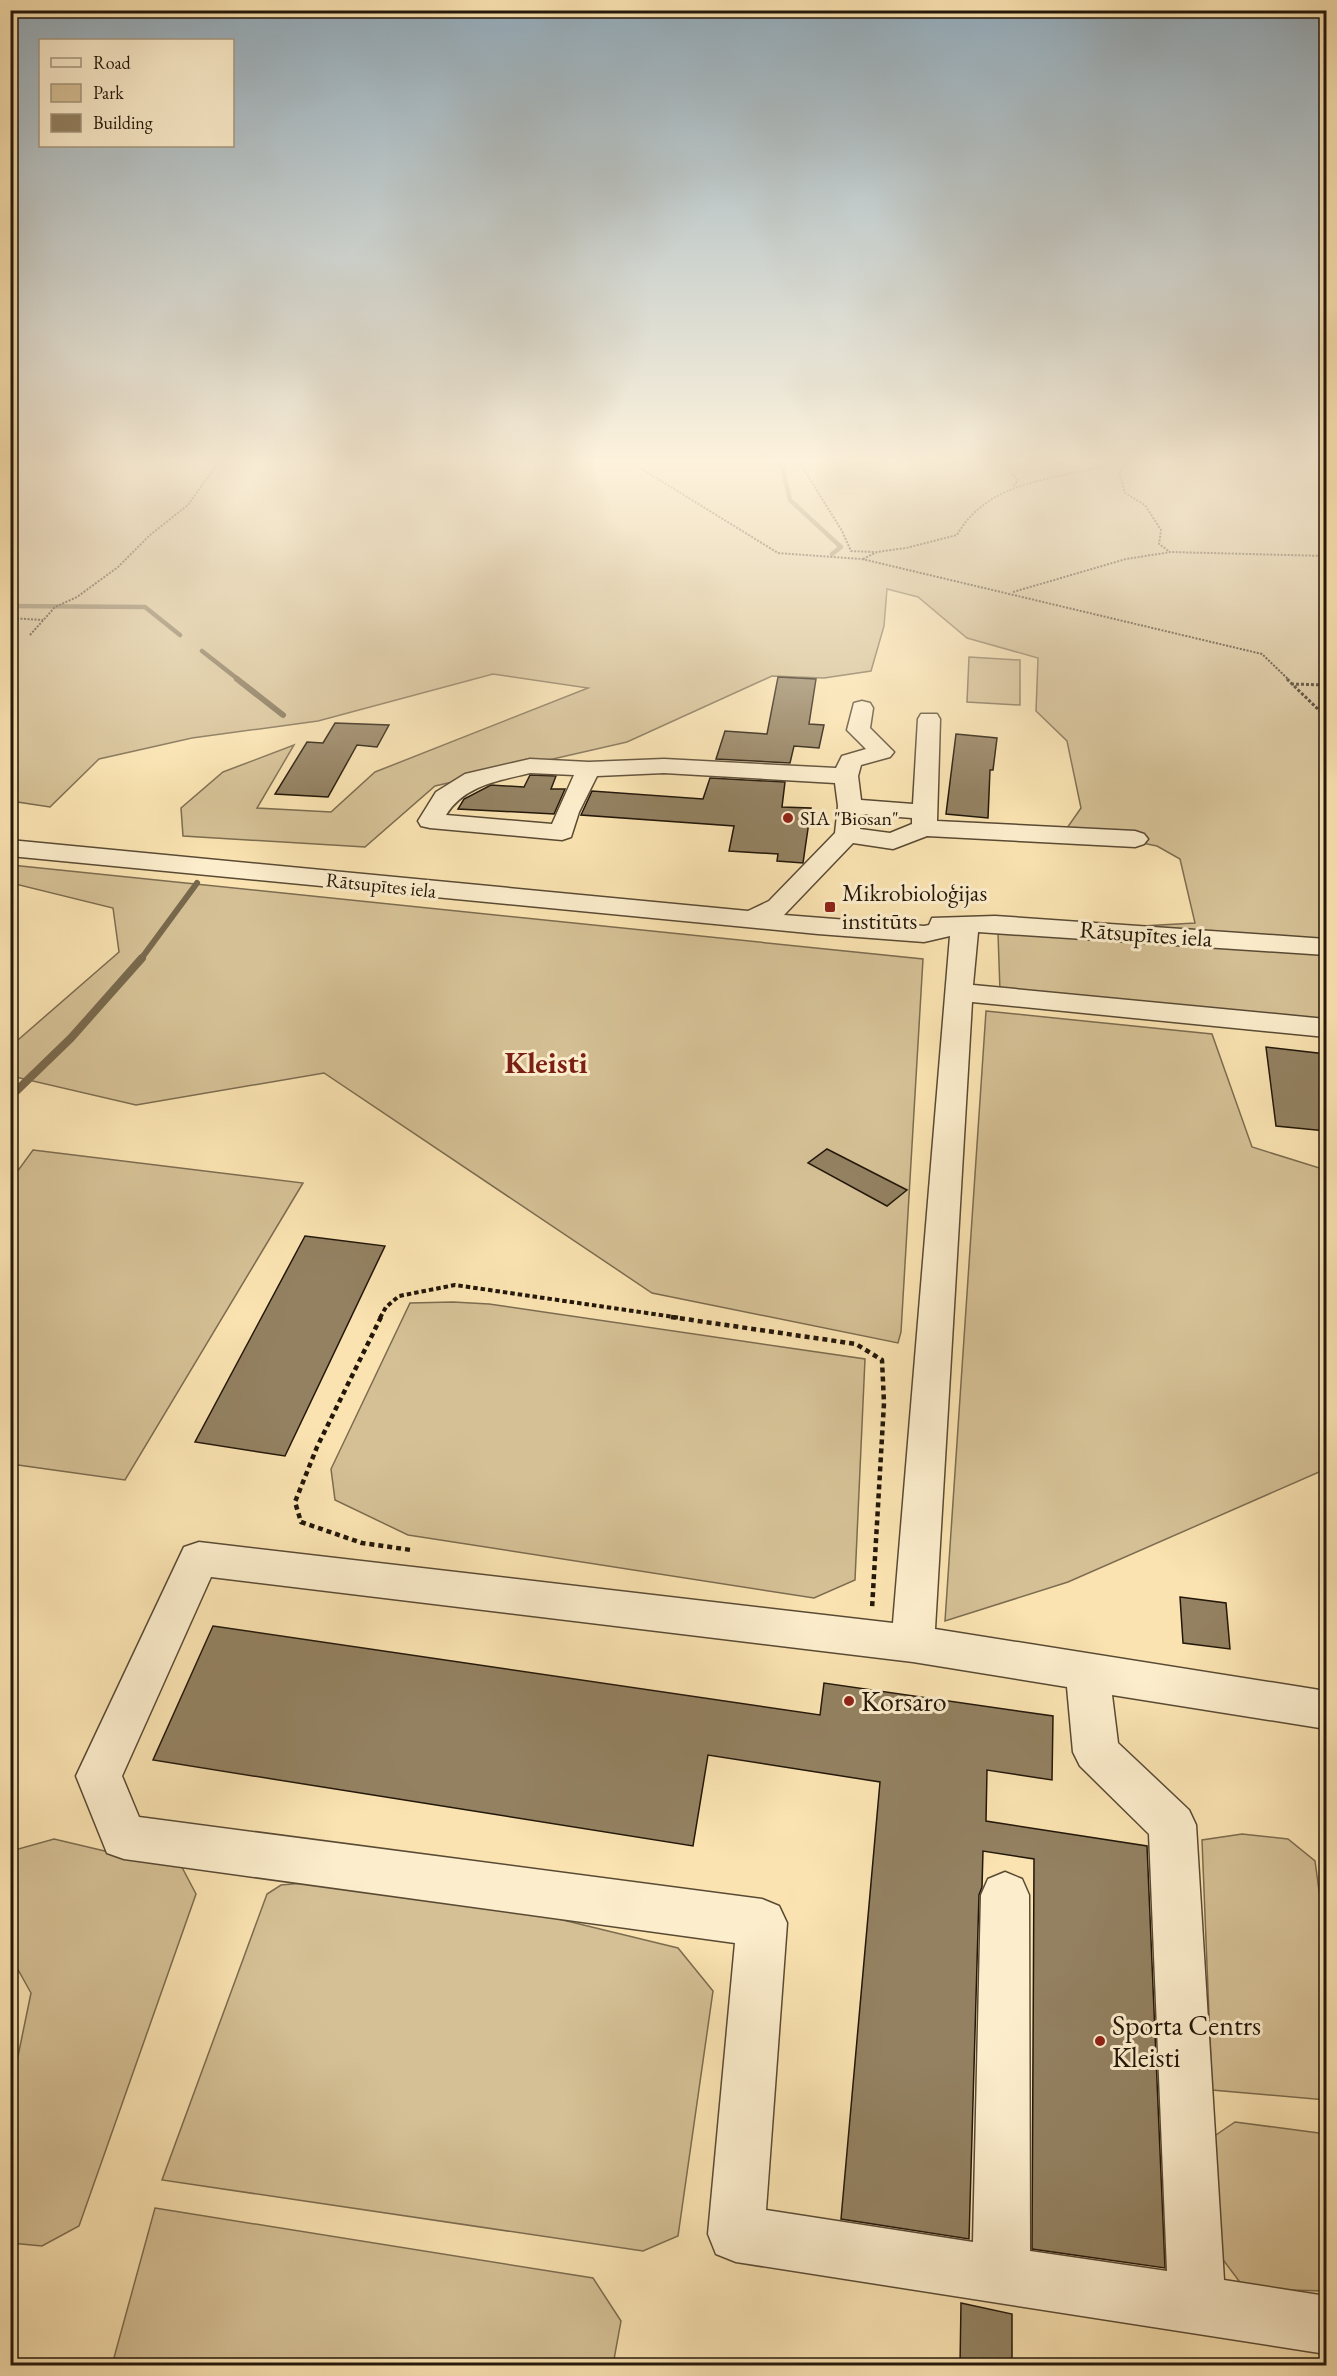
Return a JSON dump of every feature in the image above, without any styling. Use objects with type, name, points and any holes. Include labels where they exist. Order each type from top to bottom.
[{"type":"street","points":[[862,708],[858,729],[882,752]]},
{"type":"street","points":[[924,820],[929,718]]},
{"type":"street","points":[[751,920],[778,907],[847,835],[850,806],[846,776],[850,761],[882,752],[929,752]]},
{"type":"street","points":[[589,769],[567,812],[562,832],[430,821],[444,797],[473,779],[531,766],[589,769],[664,766],[846,776]]},
{"type":"street","points":[[850,806],[924,820],[1135,840]]},
{"type":"street","points":[[847,835],[893,841],[924,820]]},
{"type":"street","name":"Rātsupītes iela","points":[[10,848],[751,920],[924,934],[965,926],[995,924],[1326,947]]},
{"type":"street","points":[[892,1642],[965,926]]},
{"type":"street","points":[[958,992],[1326,1028]]},
{"type":"street","points":[[1326,1710],[892,1642],[199,1559],[99,1776],[124,1837],[762,1923],[736,2234],[1326,2325]]},
{"type":"street","points":[[1087,1672],[1095,1752],[1172,1825],[1197,2305]]},
{"type":"street","points":[[1001,2275],[1005,1895]]},
{"type":"path","points":[[30,635],[55,607],[77,597],[108,574]]},
{"type":"path","points":[[928,574],[1262,654],[1326,717]]},
{"type":"path","points":[[1012,593],[1076,574]]},
{"type":"path","points":[[10,618],[44,621]]},
{"type":"path","points":[[1290,684],[1326,685]]},
{"type":"path","points":[[421,1552],[362,1542],[301,1522],[296,1502],[317,1447],[386,1307],[399,1296],[455,1285],[856,1344],[882,1360],[892,1642]]},
{"type":"green space","points":[[10,574],[1326,574],[1326,1020],[1000,991],[998,934],[1195,923],[1180,859],[1157,846],[1067,828],[1081,808],[1067,741],[1036,711],[1038,658],[967,638],[918,597],[887,589],[884,626],[871,671],[824,678],[772,676],[627,742],[435,786],[365,847],[183,836],[181,808],[223,772],[294,745],[257,808],[331,812],[375,772],[588,688],[493,674],[318,721],[192,738],[99,759],[50,807],[11,801]]},
{"type":"green space","points":[[969,657],[1020,660],[1020,705],[967,702]]},
{"type":"green space","points":[[11,865],[923,959],[901,1332],[898,1343],[652,1293],[324,1073],[136,1105],[11,1076],[11,1046],[119,952],[113,908],[11,883]]},
{"type":"green space","points":[[986,1011],[1212,1034],[1252,1147],[1326,1170],[1326,1469],[1068,1582],[945,1621]]},
{"type":"green space","points":[[33,1150],[303,1183],[125,1480],[11,1464],[11,1180]]},
{"type":"green space","points":[[410,1303],[489,1304],[865,1359],[855,1580],[814,1598],[408,1535],[335,1500],[331,1469]]},
{"type":"green space","points":[[1242,1834],[1288,1839],[1315,1861],[1326,1942],[1326,2100],[1212,2090],[1202,1840]]},
{"type":"green space","points":[[54,1839],[109,1852],[176,1856],[196,1894],[79,2226],[42,2246],[11,2243],[11,2090],[31,1993],[11,1957],[11,1851]]},
{"type":"green space","points":[[303,1883],[530,1912],[678,1948],[713,1991],[678,2236],[643,2251],[162,2180],[267,1894],[281,1885]]},
{"type":"green space","points":[[1235,2122],[1326,2134],[1326,2291],[1245,2289],[1221,2257],[1207,2141]]},
{"type":"green space","points":[[155,2208],[593,2278],[621,2321],[613,2365],[112,2365]]},
{"type":"building","points":[[778,677],[816,679],[809,724],[824,725],[819,748],[794,746],[790,763],[716,759],[725,731],[767,734]]},
{"type":"building","points":[[335,723],[389,725],[377,747],[357,745],[328,797],[275,794],[307,742],[323,743]]},
{"type":"building","points":[[956,734],[997,738],[993,770],[990,770],[988,818],[946,814]]},
{"type":"building","points":[[530,775],[556,776],[551,789],[565,789],[554,814],[458,809],[464,799],[491,785],[524,787]]},
{"type":"building","points":[[710,778],[785,782],[782,807],[811,808],[803,863],[777,861],[778,854],[729,851],[734,826],[581,815],[592,791],[703,799]]},
{"type":"building","points":[[1266,1047],[1326,1054],[1326,1131],[1276,1126]]},
{"type":"building","points":[[827,1149],[907,1190],[887,1206],[808,1163]]},
{"type":"building","points":[[305,1236],[385,1246],[285,1456],[195,1442]]},
{"type":"building","points":[[1180,1597],[1226,1603],[1230,1649],[1183,1643]]},
{"type":"building","name":"Sporta Centrs Kleisti","points":[[213,1626],[820,1715],[824,1683],[1053,1716],[1052,1780],[987,1770],[986,1821],[1147,1846],[1165,2268],[1032,2249],[1034,1859],[983,1851],[982,1887],[979,1895],[969,2239],[841,2219],[880,1782],[708,1755],[693,1846],[153,1760]]},
{"type":"building","points":[[961,2303],[1012,2314],[1012,2366],[960,2366]]},
{"type":"waterway","points":[[10,606],[145,607],[180,635]]},
{"type":"waterway","points":[[202,651],[239,680]]},
{"type":"waterway","points":[[237,679],[283,715]]},
{"type":"waterway","points":[[141,959],[197,883]]},
{"type":"waterway","points":[[10,1097],[71,1038],[142,958]]},
{"type":"place","name":"SIA \"Biosan\"","points":[[788,818]]},
{"type":"place","name":"Mikrobioloģijas institūts","points":[[830,907]]},
{"type":"place","name":"Korsaro","points":[[849,1701]]},
{"type":"place","name":"Sporta Centrs Kleisti","points":[[1100,2041]]},
{"type":"district","name":"Kleisti","points":[[546,1063]]}]
